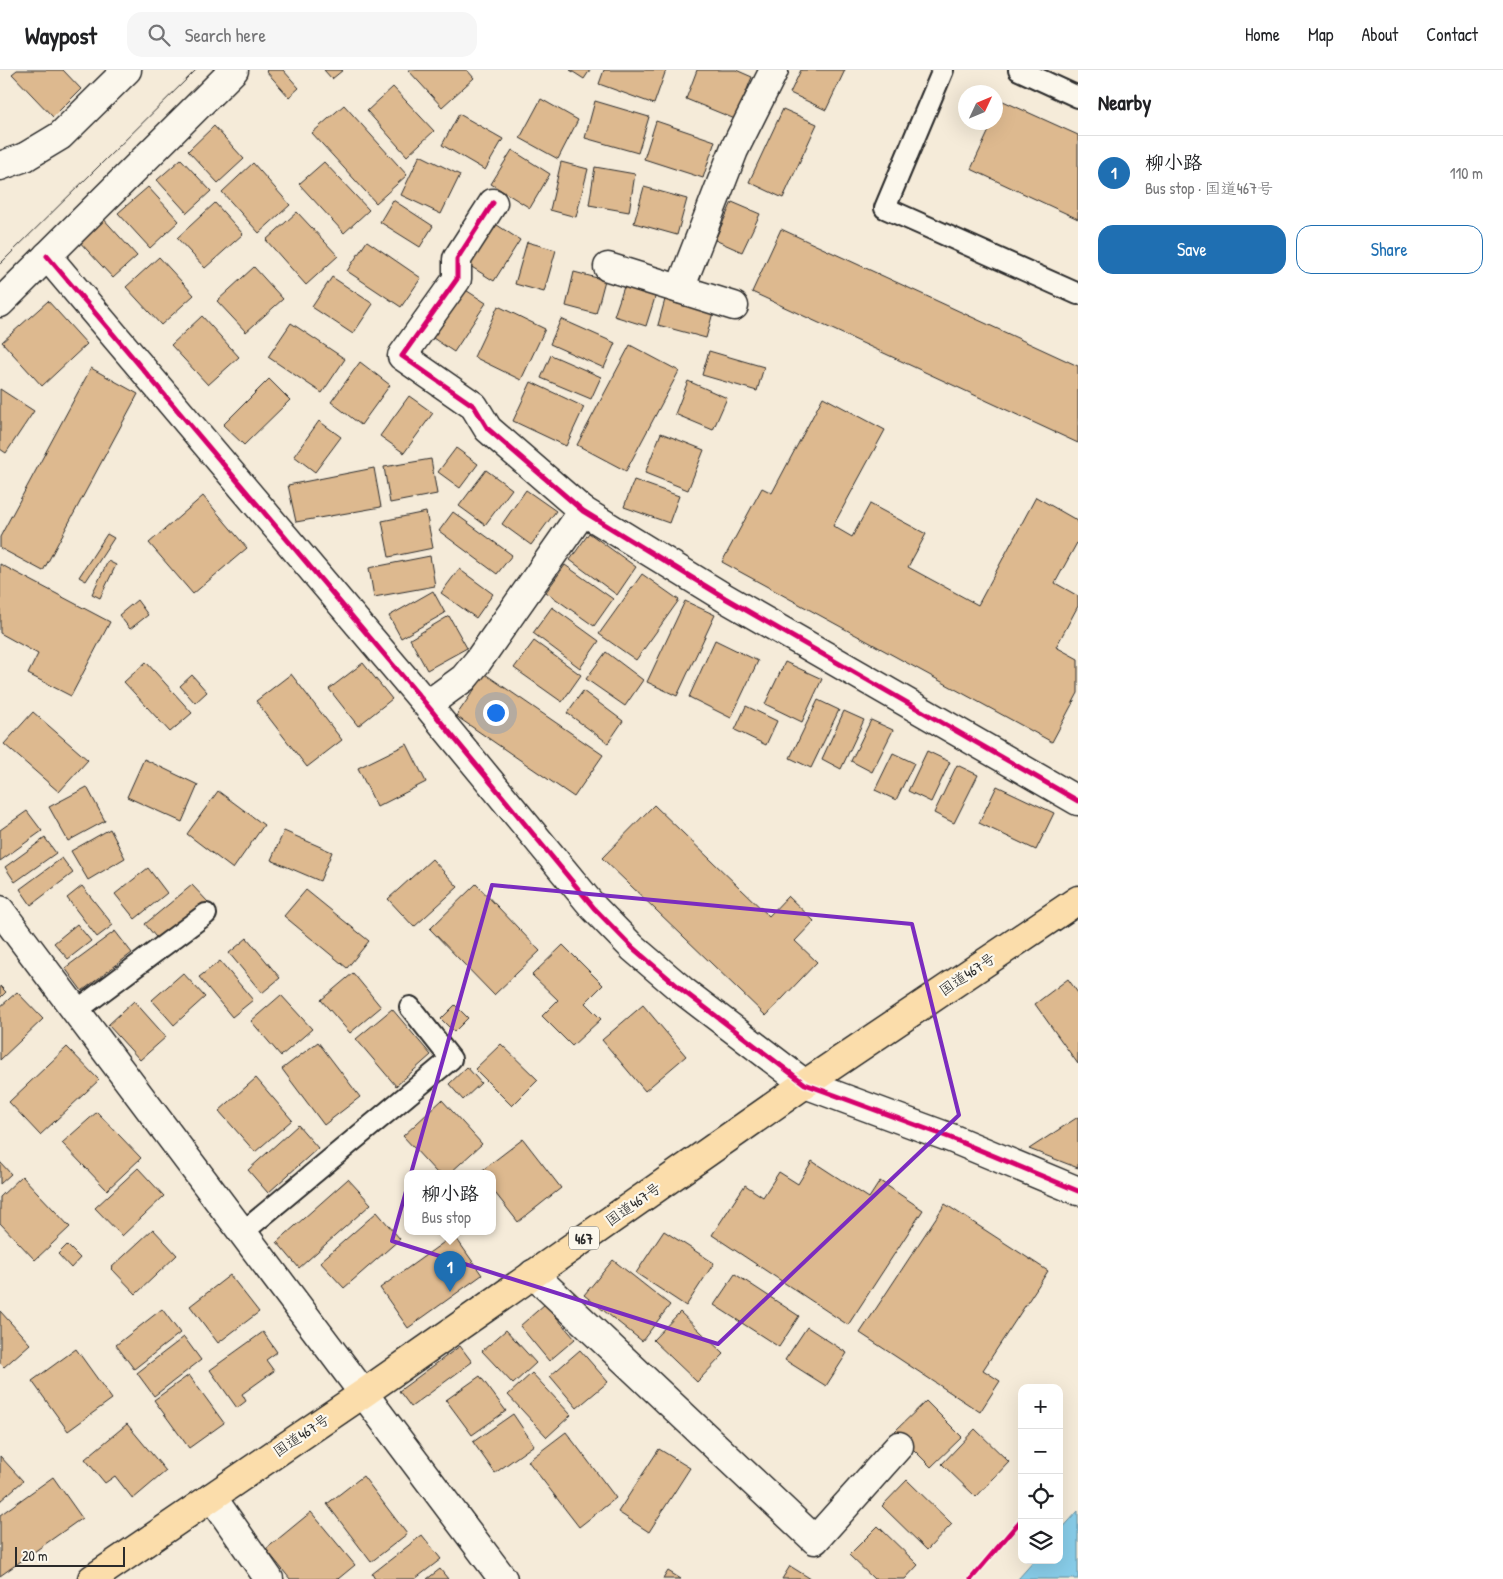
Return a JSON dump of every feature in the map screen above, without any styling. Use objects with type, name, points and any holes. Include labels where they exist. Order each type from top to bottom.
[{"type":"highway","name":"国道467号","points":[[92,1579],[364,1392],[805,1084],[1078,900]]},
{"type":"street","points":[[12,162],[60,136],[127,70]]},
{"type":"street","points":[[0,303],[234,70]]},
{"type":"street","points":[[680,289],[734,150],[774,70]]},
{"type":"street","points":[[493,203],[458,259],[457,278],[402,356],[474,406],[488,429],[584,511],[725,598],[1078,801]]},
{"type":"street","points":[[47,256],[427,705],[594,908],[620,934],[682,990],[805,1084],[951,1138],[1078,1191]]},
{"type":"street","points":[[608,267],[734,306]]},
{"type":"street","points":[[427,705],[464,678],[478,661],[584,511]]},
{"type":"street","points":[[0,910],[503,1579]]},
{"type":"street","points":[[533,1274],[815,1540],[899,1446]]},
{"type":"street","points":[[212,1497],[269,1579]]},
{"type":"lane","points":[[942,70],[885,208],[1078,294]]},
{"type":"lane","points":[[1019,70],[1078,97]]},
{"type":"lane","points":[[76,1011],[206,914]]},
{"type":"lane","points":[[243,1232],[451,1059],[410,1007]]},
{"type":"highlighted area","points":[[492,885],[912,924],[959,1115],[718,1344],[392,1241]]},
{"type":"water","points":[[1078,1511],[1078,1579],[1018,1579],[1031,1564],[1063,1564],[1063,1528]]},
{"type":"building","points":[[17,70],[63,70],[81,89],[53,117],[12,74]]},
{"type":"building","points":[[267,70],[283,70],[299,88],[289,97]]},
{"type":"building","points":[[324,70],[343,70],[332,79]]},
{"type":"building","points":[[408,70],[467,70],[474,78],[442,107]]},
{"type":"building","points":[[570,70],[590,70],[584,79]]},
{"type":"building","points":[[604,70],[666,70],[654,104],[599,84]]},
{"type":"building","points":[[697,70],[736,70],[752,77],[735,119],[686,99]]},
{"type":"building","points":[[801,70],[845,70],[826,110],[790,93]]},
{"type":"building","points":[[393,87],[434,131],[407,156],[367,111]]},
{"type":"building","points":[[541,99],[578,120],[558,159],[520,138]]},
{"type":"building","points":[[595,101],[649,117],[638,153],[585,138]]},
{"type":"building","points":[[1003,101],[1078,135],[1078,219],[971,169],[989,130],[1003,130]]},
{"type":"building","points":[[344,105],[407,175],[376,203],[312,133]]},
{"type":"building","points":[[783,109],[817,124],[783,198],[749,182]]},
{"type":"building","points":[[459,114],[503,139],[485,170],[442,145]]},
{"type":"building","points":[[656,121],[715,141],[703,178],[644,159]]},
{"type":"building","points":[[214,126],[244,159],[218,183],[188,151]]},
{"type":"building","points":[[512,150],[550,174],[530,208],[491,184]]},
{"type":"building","points":[[420,155],[460,175],[441,214],[401,195]]},
{"type":"building","points":[[181,159],[211,191],[187,213],[157,180]]},
{"type":"building","points":[[324,162],[369,210],[344,233],[299,184]]},
{"type":"building","points":[[561,162],[588,169],[576,217],[550,210]]},
{"type":"building","points":[[253,163],[290,205],[259,233],[222,192]]},
{"type":"building","points":[[595,167],[635,174],[629,212],[589,205]]},
{"type":"building","points":[[148,187],[179,221],[150,248],[118,213]]},
{"type":"building","points":[[644,187],[687,199],[677,235],[634,223]]},
{"type":"building","points":[[393,200],[433,226],[420,247],[380,222]]},
{"type":"building","points":[[732,202],[760,214],[742,252],[715,240]]},
{"type":"building","points":[[215,203],[243,234],[205,268],[177,238]]},
{"type":"building","points":[[297,212],[338,256],[306,285],[266,240]]},
{"type":"building","points":[[101,216],[137,256],[113,278],[76,238]]},
{"type":"building","points":[[494,223],[520,240],[494,281],[467,264]]},
{"type":"building","points":[[781,229],[1078,366],[1078,443],[752,292]]},
{"type":"building","points":[[367,241],[421,278],[401,307],[347,271]]},
{"type":"building","points":[[527,242],[556,250],[544,292],[515,284]]},
{"type":"building","points":[[159,257],[194,295],[161,325],[126,287]]},
{"type":"building","points":[[254,267],[283,299],[246,332],[217,301]]},
{"type":"building","points":[[574,272],[605,280],[596,314],[566,306]]},
{"type":"building","points":[[332,277],[373,304],[353,334],[312,307]]},
{"type":"building","points":[[626,281],[657,291],[646,326],[614,316]]},
{"type":"building","points":[[461,287],[486,303],[454,352],[430,336]]},
{"type":"building","points":[[666,296],[714,309],[706,338],[658,325]]},
{"type":"building","points":[[48,301],[87,344],[42,386],[2,342]]},
{"type":"building","points":[[498,306],[545,329],[521,380],[474,357]]},
{"type":"building","points":[[202,316],[239,357],[208,385],[171,345]]},
{"type":"building","points":[[561,319],[615,343],[604,368],[550,344]]},
{"type":"building","points":[[291,323],[345,359],[322,393],[268,357]]},
{"type":"building","points":[[630,345],[679,371],[626,471],[577,445]]},
{"type":"building","points":[[709,351],[764,367],[757,391],[702,375]]},
{"type":"building","points":[[551,355],[601,377],[591,399],[541,378]]},
{"type":"building","points":[[360,362],[390,385],[361,425],[331,402]]},
{"type":"building","points":[[91,368],[138,394],[43,571],[0,548],[0,537]]},
{"type":"building","points":[[269,379],[290,400],[244,445],[223,425]]},
{"type":"building","points":[[688,381],[727,398],[713,430],[675,414]]},
{"type":"building","points":[[531,382],[584,407],[566,446],[513,421]]},
{"type":"building","points":[[0,389],[34,411],[6,453],[0,449]]},
{"type":"building","points":[[409,396],[433,413],[404,453],[380,436]]},
{"type":"building","points":[[823,397],[885,430],[833,526],[852,537],[870,504],[926,534],[908,567],[978,605],[1036,497],[1078,521],[1078,541],[1055,583],[1078,596],[1078,606],[1056,647],[1078,659],[1078,693],[1052,742],[722,562],[762,488],[772,493]]},
{"type":"building","points":[[319,421],[341,437],[315,472],[294,456]]},
{"type":"building","points":[[661,433],[704,450],[688,490],[645,473]]},
{"type":"building","points":[[456,448],[478,464],[460,488],[438,472]]},
{"type":"building","points":[[431,459],[437,494],[390,503],[384,467]]},
{"type":"building","points":[[374,468],[381,507],[296,522],[288,485]]},
{"type":"building","points":[[486,470],[512,489],[485,525],[459,506]]},
{"type":"building","points":[[634,480],[679,496],[669,523],[624,507]]},
{"type":"building","points":[[526,490],[556,511],[531,545],[502,524]]},
{"type":"building","points":[[203,496],[247,548],[193,594],[149,543]]},
{"type":"building","points":[[426,512],[433,548],[389,557],[382,521]]},
{"type":"building","points":[[453,512],[512,555],[497,574],[439,531]]},
{"type":"building","points":[[589,533],[636,567],[617,595],[570,560]]},
{"type":"building","points":[[107,534],[114,538],[86,581],[79,577]]},
{"type":"building","points":[[430,556],[435,586],[374,597],[369,568]]},
{"type":"building","points":[[108,561],[116,565],[100,598],[92,594]]},
{"type":"building","points":[[0,564],[110,622],[71,696],[28,674],[38,654],[0,633]]},
{"type":"building","points":[[565,565],[613,599],[594,626],[546,592]]},
{"type":"building","points":[[459,569],[493,594],[476,618],[441,593]]},
{"type":"building","points":[[642,574],[679,600],[636,660],[599,634]]},
{"type":"building","points":[[433,591],[445,613],[401,638],[389,616]]},
{"type":"building","points":[[137,600],[148,615],[130,629],[119,615]]},
{"type":"building","points":[[685,601],[715,615],[677,696],[647,682]]},
{"type":"building","points":[[552,607],[599,641],[580,668],[533,633]]},
{"type":"building","points":[[449,616],[467,648],[427,670],[410,639]]},
{"type":"building","points":[[715,640],[758,661],[731,718],[689,697]]},
{"type":"building","points":[[534,641],[581,675],[562,702],[514,668]]},
{"type":"building","points":[[606,652],[643,680],[625,706],[586,679]]},
{"type":"building","points":[[146,662],[192,713],[170,732],[124,682]]},
{"type":"building","points":[[785,662],[822,679],[802,722],[765,704]]},
{"type":"building","points":[[363,663],[392,699],[358,726],[329,689]]},
{"type":"building","points":[[291,674],[342,740],[307,767],[256,701]]},
{"type":"building","points":[[485,674],[603,755],[574,797],[456,716]]},
{"type":"building","points":[[192,675],[207,692],[195,703],[180,686]]},
{"type":"building","points":[[583,691],[623,721],[608,743],[567,713]]},
{"type":"building","points":[[818,700],[839,710],[811,768],[790,758]]},
{"type":"building","points":[[746,706],[777,721],[766,745],[735,730]]},
{"type":"building","points":[[844,711],[864,720],[841,769],[822,759]]},
{"type":"building","points":[[33,712],[88,760],[59,792],[4,744]]},
{"type":"building","points":[[871,720],[893,730],[872,772],[851,761]]},
{"type":"building","points":[[407,744],[426,782],[377,807],[358,768]]},
{"type":"building","points":[[927,751],[950,762],[931,802],[908,791]]},
{"type":"building","points":[[893,753],[914,763],[896,800],[875,790]]},
{"type":"building","points":[[144,759],[198,785],[182,822],[127,797]]},
{"type":"building","points":[[957,765],[978,775],[954,823],[934,813]]},
{"type":"building","points":[[997,786],[1054,813],[1036,850],[979,823]]},
{"type":"building","points":[[87,787],[105,821],[68,841],[49,807]]},
{"type":"building","points":[[218,791],[264,825],[233,869],[187,834]]},
{"type":"building","points":[[654,805],[769,916],[788,896],[814,921],[795,941],[817,962],[766,1016],[602,858]]},
{"type":"building","points":[[27,811],[42,831],[0,861],[0,830]]},
{"type":"building","points":[[110,829],[125,858],[88,880],[71,851]]},
{"type":"building","points":[[284,831],[332,852],[320,881],[271,860]]},
{"type":"building","points":[[45,838],[56,853],[15,882],[5,867]]},
{"type":"building","points":[[62,858],[73,873],[31,905],[20,889]]},
{"type":"building","points":[[432,859],[458,887],[414,927],[388,899]]},
{"type":"building","points":[[148,868],[167,893],[135,919],[115,894]]},
{"type":"building","points":[[476,884],[540,951],[494,995],[430,929]]},
{"type":"building","points":[[192,885],[208,902],[160,942],[145,924]]},
{"type":"building","points":[[82,886],[113,925],[97,937],[67,898]]},
{"type":"building","points":[[306,890],[369,941],[347,968],[284,916]]},
{"type":"building","points":[[77,924],[91,941],[68,959],[54,943]]},
{"type":"building","points":[[115,931],[132,953],[82,991],[65,968]]},
{"type":"building","points":[[247,938],[280,978],[262,993],[229,953]]},
{"type":"building","points":[[563,945],[603,985],[585,1003],[601,1019],[572,1046],[542,1016],[558,1000],[532,975]]},
{"type":"building","points":[[220,961],[253,1000],[232,1017],[199,977]]},
{"type":"building","points":[[183,973],[205,997],[174,1025],[152,1000]]},
{"type":"building","points":[[353,973],[381,1007],[350,1033],[321,1000]]},
{"type":"building","points":[[1068,979],[1078,993],[1078,1064],[1035,1004]]},
{"type":"building","points":[[0,986],[6,992],[0,998]]},
{"type":"building","points":[[17,992],[43,1019],[0,1060],[0,1007]]},
{"type":"building","points":[[281,995],[312,1029],[281,1056],[251,1021]]},
{"type":"building","points":[[134,1001],[166,1037],[140,1060],[108,1025]]},
{"type":"building","points":[[455,1005],[468,1018],[454,1032],[441,1019]]},
{"type":"building","points":[[643,1005],[686,1056],[645,1091],[602,1040]]},
{"type":"building","points":[[392,1009],[431,1055],[396,1086],[356,1039]]},
{"type":"building","points":[[318,1042],[360,1097],[324,1125],[282,1069]]},
{"type":"building","points":[[501,1044],[538,1080],[512,1106],[475,1069]]},
{"type":"building","points":[[67,1047],[99,1080],[40,1135],[9,1102]]},
{"type":"building","points":[[467,1067],[481,1083],[463,1100],[449,1084]]},
{"type":"building","points":[[256,1078],[292,1120],[255,1152],[219,1111]]},
{"type":"building","points":[[442,1100],[482,1144],[453,1170],[434,1170],[403,1136]]},
{"type":"building","points":[[97,1112],[141,1158],[107,1190],[62,1143]]},
{"type":"building","points":[[1078,1117],[1078,1168],[1029,1149]]},
{"type":"building","points":[[298,1125],[318,1148],[268,1193],[248,1170]]},
{"type":"building","points":[[523,1139],[561,1188],[518,1222],[496,1194],[496,1170],[483,1170]]},
{"type":"building","points":[[812,1161],[869,1198],[880,1181],[923,1210],[848,1325],[712,1235],[745,1185],[763,1197],[779,1172],[798,1184]]},
{"type":"building","points":[[0,1162],[11,1174],[0,1184]]},
{"type":"building","points":[[138,1168],[164,1196],[122,1236],[95,1208]]},
{"type":"building","points":[[22,1176],[70,1227],[35,1260],[0,1223],[0,1197]]},
{"type":"building","points":[[348,1179],[371,1204],[299,1268],[277,1242]]},
{"type":"building","points":[[945,1204],[1048,1271],[983,1370],[1000,1381],[980,1412],[860,1333]]},
{"type":"building","points":[[377,1212],[400,1239],[344,1288],[320,1262]]},
{"type":"building","points":[[153,1229],[177,1255],[136,1294],[111,1268]]},
{"type":"building","points":[[664,1231],[714,1263],[686,1306],[636,1273]]},
{"type":"building","points":[[454,1235],[482,1275],[408,1328],[380,1288]]},
{"type":"building","points":[[67,1245],[80,1258],[71,1268],[58,1254]]},
{"type":"building","points":[[613,1260],[670,1305],[642,1341],[584,1295]]},
{"type":"building","points":[[735,1274],[799,1316],[779,1347],[714,1305]]},
{"type":"building","points":[[230,1275],[259,1312],[218,1343],[190,1306]]},
{"type":"building","points":[[545,1304],[575,1339],[549,1361],[520,1326]]},
{"type":"building","points":[[162,1309],[180,1333],[134,1369],[116,1345]]},
{"type":"building","points":[[0,1311],[30,1344],[4,1367],[0,1363]]},
{"type":"building","points":[[680,1312],[724,1354],[697,1382],[653,1340]]},
{"type":"building","points":[[807,1327],[847,1353],[826,1386],[785,1360]]},
{"type":"building","points":[[506,1330],[536,1363],[513,1384],[482,1351]]},
{"type":"building","points":[[263,1332],[277,1352],[266,1360],[274,1371],[242,1394],[246,1401],[237,1408],[210,1370]]},
{"type":"building","points":[[184,1337],[201,1360],[154,1396],[137,1373]]},
{"type":"building","points":[[460,1346],[472,1362],[411,1407],[399,1391]]},
{"type":"building","points":[[76,1349],[112,1399],[68,1431],[32,1381]]},
{"type":"building","points":[[580,1350],[608,1382],[577,1408],[550,1376]]},
{"type":"building","points":[[532,1373],[571,1415],[547,1437],[508,1395]]},
{"type":"building","points":[[189,1375],[224,1423],[189,1448],[154,1400]]},
{"type":"building","points":[[480,1376],[506,1411],[472,1435],[446,1400]]},
{"type":"building","points":[[926,1401],[962,1437],[931,1467],[895,1431]]},
{"type":"building","points":[[513,1414],[534,1445],[495,1473],[473,1442]]},
{"type":"building","points":[[127,1424],[166,1471],[133,1499],[115,1476],[105,1483],[85,1459]]},
{"type":"building","points":[[975,1429],[1009,1462],[976,1497],[942,1464]]},
{"type":"building","points":[[566,1432],[616,1498],[579,1527],[528,1461]]},
{"type":"building","points":[[659,1449],[690,1468],[649,1532],[618,1512]]},
{"type":"building","points":[[0,1456],[23,1481],[0,1501]]},
{"type":"building","points":[[363,1476],[407,1534],[371,1562],[327,1504]]},
{"type":"building","points":[[53,1477],[82,1518],[0,1576],[0,1515]]},
{"type":"building","points":[[907,1480],[952,1524],[927,1550],[882,1506]]},
{"type":"building","points":[[311,1512],[355,1565],[338,1579],[290,1579],[266,1549]]},
{"type":"building","points":[[878,1526],[918,1565],[905,1579],[874,1579],[849,1555]]},
{"type":"building","points":[[422,1535],[441,1559],[415,1579],[375,1579],[372,1574]]},
{"type":"building","points":[[790,1566],[811,1579],[782,1579]]},
{"type":"building","points":[[440,1569],[448,1579],[427,1579]]},
{"type":"building","points":[[668,1571],[681,1579],[663,1579]]},
{"type":"tram line","points":[[0,264],[196,70]]},
{"type":"cycle path","points":[[493,203],[457,259],[457,279],[402,356],[474,406],[488,429],[583,511],[725,598],[1078,801]]},
{"type":"cycle path","points":[[47,256],[427,705],[594,908],[633,948],[682,990],[805,1084],[951,1138],[1078,1191]]},
{"type":"cycle path","points":[[971,1579],[1018,1524]]},
{"type":"place","name":"柳小路","points":[[450,1292]]}]
